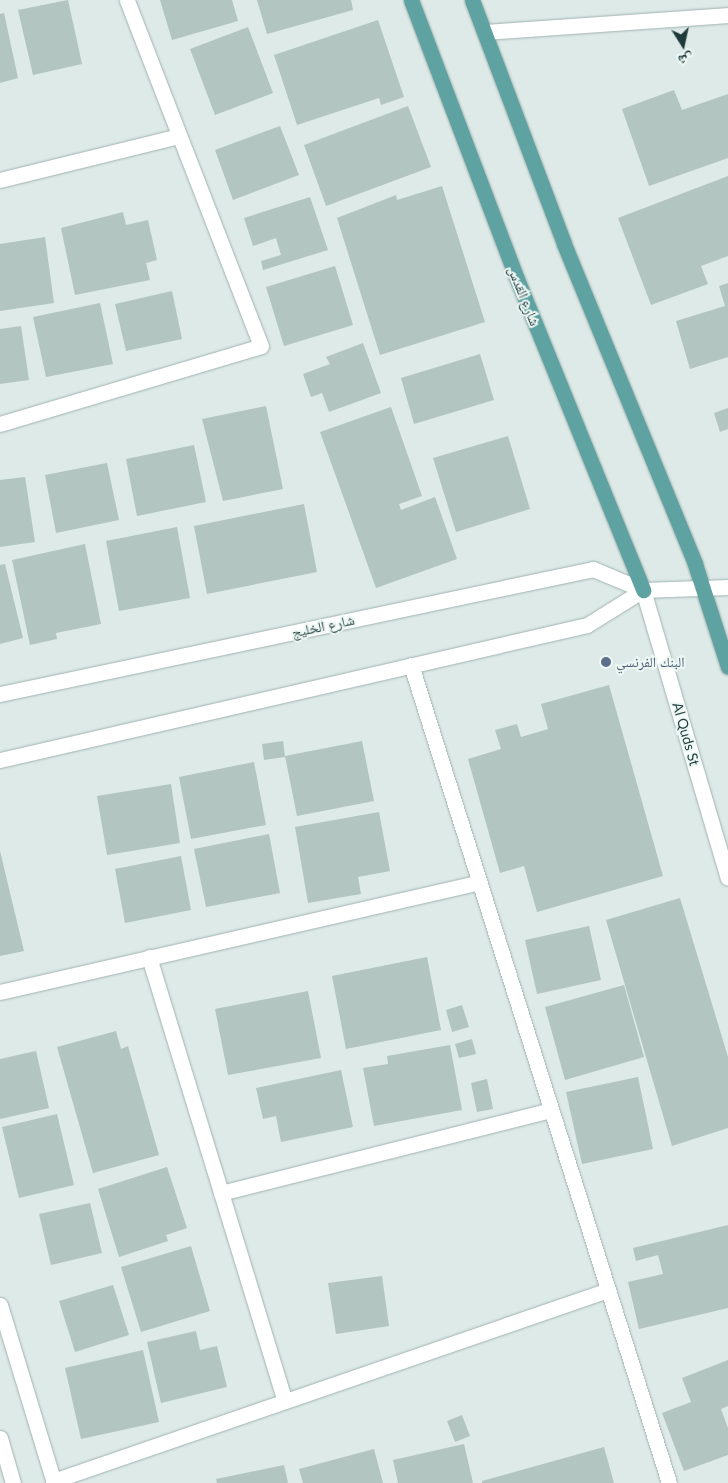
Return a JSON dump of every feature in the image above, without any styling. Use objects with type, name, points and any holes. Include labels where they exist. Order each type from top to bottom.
[{"type":"main road","name":"شارع القدس","points":[[412,0],[517,279],[643,590]]},
{"type":"main road","points":[[472,0],[564,244],[695,564],[701,589],[728,667]]},
{"type":"street","points":[[0,424],[261,346],[127,0]]},
{"type":"street","points":[[484,32],[728,15]]},
{"type":"street","points":[[0,180],[179,136]]},
{"type":"street","name":"شارع الخليج","points":[[0,694],[593,569],[643,590]]},
{"type":"street","points":[[0,760],[587,625],[643,590],[728,587]]},
{"type":"street","name":"Al Quds St","points":[[643,590],[728,878]]},
{"type":"street","points":[[411,665],[669,1483]]},
{"type":"street","points":[[0,992],[479,882]]},
{"type":"street","points":[[149,957],[285,1401]]},
{"type":"street","points":[[221,1193],[551,1110]]},
{"type":"street","points":[[0,1305],[54,1482],[608,1290]]},
{"type":"street","points":[[0,1438],[13,1483]]},
{"type":"building","points":[[68,0],[82,64],[33,75],[18,10]]},
{"type":"building","points":[[160,0],[232,0],[238,21],[172,40]]},
{"type":"building","points":[[257,0],[351,0],[353,10],[267,34]]},
{"type":"building","points":[[4,13],[18,78],[0,83],[0,14]]},
{"type":"building","points":[[378,20],[404,97],[381,105],[379,98],[297,125],[274,55]]},
{"type":"building","points":[[248,27],[273,93],[215,115],[190,49]]},
{"type":"building","points":[[674,90],[682,110],[728,94],[728,158],[649,186],[622,109]]},
{"type":"building","points":[[408,106],[431,167],[326,206],[304,145]]},
{"type":"building","points":[[280,126],[299,175],[233,200],[215,150]]},
{"type":"building","points":[[728,176],[728,256],[701,266],[708,284],[651,305],[618,218]]},
{"type":"building","points":[[442,186],[485,322],[380,355],[337,218],[396,195],[397,200]]},
{"type":"building","points":[[310,197],[328,250],[263,270],[261,261],[281,255],[276,238],[253,246],[244,218]]},
{"type":"building","points":[[123,212],[126,225],[148,220],[157,260],[146,263],[150,280],[75,295],[61,228]]},
{"type":"building","points":[[45,237],[54,303],[0,311],[0,244]]},
{"type":"building","points":[[335,266],[353,325],[284,346],[266,287]]},
{"type":"building","points":[[728,283],[728,357],[690,369],[676,321],[725,306],[719,286]]},
{"type":"building","points":[[172,291],[182,339],[126,351],[115,304]]},
{"type":"building","points":[[100,303],[113,364],[46,377],[33,317]]},
{"type":"building","points":[[21,326],[29,380],[0,384],[0,329]]},
{"type":"building","points":[[363,343],[381,393],[329,412],[322,393],[311,397],[303,374],[330,364],[326,357]]},
{"type":"building","points":[[480,354],[494,400],[414,424],[401,378]]},
{"type":"building","points":[[266,406],[283,489],[223,501],[202,419]]},
{"type":"building","points":[[391,407],[422,496],[399,504],[401,510],[435,497],[457,559],[376,588],[320,432]]},
{"type":"building","points":[[728,408],[728,429],[720,432],[714,413]]},
{"type":"building","points":[[508,436],[530,509],[456,532],[433,458]]},
{"type":"building","points":[[194,445],[206,502],[137,516],[126,459]]},
{"type":"building","points":[[107,463],[119,520],[56,533],[45,475]]},
{"type":"building","points":[[25,477],[35,542],[0,547],[0,480]]},
{"type":"building","points":[[304,504],[317,572],[207,594],[194,526]]},
{"type":"building","points":[[177,527],[190,598],[119,611],[106,541]]},
{"type":"building","points":[[85,544],[101,624],[56,633],[57,639],[30,645],[12,560]]},
{"type":"building","points":[[5,564],[23,638],[0,644],[0,565]]},
{"type":"building","points":[[609,685],[663,876],[537,912],[524,866],[500,873],[468,759],[501,749],[495,730],[517,724],[521,737],[548,729],[541,704]]},
{"type":"building","points":[[283,741],[285,757],[264,760],[262,744]]},
{"type":"building","points":[[362,741],[374,801],[297,816],[285,756]]},
{"type":"building","points":[[254,762],[266,825],[191,839],[179,777]]},
{"type":"building","points":[[171,784],[180,843],[107,855],[97,796]]},
{"type":"building","points":[[379,812],[390,871],[358,877],[361,894],[308,903],[295,827]]},
{"type":"building","points":[[269,834],[280,893],[206,907],[194,849]]},
{"type":"building","points":[[0,851],[24,951],[0,956]]},
{"type":"building","points":[[181,856],[191,910],[125,923],[115,869]]},
{"type":"building","points":[[680,898],[728,1057],[728,1128],[672,1146],[606,920]]},
{"type":"building","points":[[589,926],[601,980],[537,994],[525,940]]},
{"type":"building","points":[[427,957],[441,1030],[346,1049],[332,976]]},
{"type":"building","points":[[624,985],[644,1057],[565,1080],[545,1007]]},
{"type":"building","points":[[308,991],[321,1058],[228,1075],[215,1009]]},
{"type":"building","points":[[462,1005],[469,1027],[452,1032],[446,1010]]},
{"type":"building","points":[[116,1031],[121,1049],[128,1046],[159,1155],[93,1173],[57,1047]]},
{"type":"building","points":[[472,1039],[476,1054],[459,1058],[455,1044]]},
{"type":"building","points":[[450,1045],[462,1110],[374,1126],[363,1068],[388,1064],[387,1056]]},
{"type":"building","points":[[36,1051],[49,1108],[0,1119],[0,1059]]},
{"type":"building","points":[[341,1070],[353,1127],[281,1142],[276,1116],[263,1119],[256,1088]]},
{"type":"building","points":[[638,1077],[653,1149],[582,1164],[566,1092]]},
{"type":"building","points":[[487,1079],[493,1109],[477,1112],[471,1083]]},
{"type":"building","points":[[57,1114],[74,1185],[19,1198],[2,1127]]},
{"type":"building","points":[[167,1167],[187,1228],[166,1235],[168,1241],[119,1257],[98,1189]]},
{"type":"building","points":[[90,1203],[102,1253],[51,1265],[39,1214]]},
{"type":"building","points":[[728,1225],[728,1308],[639,1329],[628,1282],[663,1274],[658,1255],[636,1261],[633,1248]]},
{"type":"building","points":[[191,1246],[210,1311],[141,1332],[121,1267]]},
{"type":"building","points":[[382,1276],[389,1326],[336,1334],[328,1283]]},
{"type":"building","points":[[113,1285],[129,1335],[75,1352],[59,1301]]},
{"type":"building","points":[[196,1331],[200,1350],[217,1346],[227,1387],[161,1403],[147,1342]]},
{"type":"building","points":[[143,1350],[159,1422],[81,1439],[65,1368]]},
{"type":"building","points":[[728,1360],[728,1406],[721,1409],[728,1428],[728,1455],[684,1471],[662,1413],[691,1402],[682,1378]]},
{"type":"building","points":[[462,1415],[470,1436],[455,1442],[447,1421]]},
{"type":"building","points":[[464,1444],[473,1483],[398,1483],[393,1460]]},
{"type":"building","points":[[604,1447],[614,1483],[482,1483],[482,1481]]},
{"type":"building","points":[[374,1449],[383,1483],[303,1483],[299,1469]]},
{"type":"building","points":[[284,1465],[288,1483],[217,1483],[216,1479]]},
{"type":"place","name":"البنك الفرنسي","points":[[606,662]]}]
